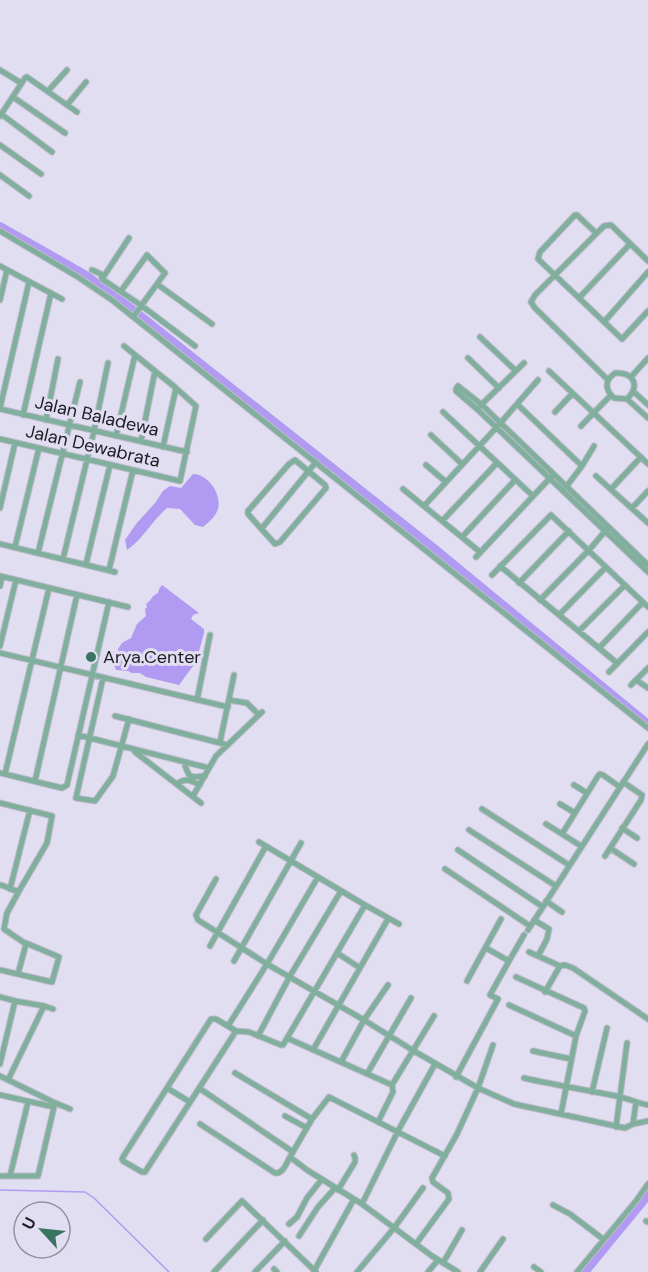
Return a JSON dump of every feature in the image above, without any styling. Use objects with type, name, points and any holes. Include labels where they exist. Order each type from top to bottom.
[{"type":"street","points":[[0,70],[21,83]]},
{"type":"street","points":[[48,92],[67,70]]},
{"type":"street","points":[[52,152],[1,115],[21,83],[27,77],[77,112]]},
{"type":"street","points":[[67,105],[86,82]]},
{"type":"street","points":[[13,96],[65,133]]},
{"type":"street","points":[[0,102],[7,106]]},
{"type":"street","points":[[0,145],[41,174]]},
{"type":"street","points":[[0,175],[29,196]]},
{"type":"street","points":[[596,233],[577,215],[572,217],[540,252],[538,259],[622,339],[648,310]]},
{"type":"street","points":[[608,380],[531,302],[604,226],[610,225],[648,261]]},
{"type":"street","points":[[0,231],[78,277],[135,315],[648,728]]},
{"type":"street","points":[[102,279],[129,238]]},
{"type":"street","points":[[579,298],[630,244]]},
{"type":"street","points":[[122,291],[147,255],[165,273],[135,315]]},
{"type":"street","points":[[0,266],[62,299]]},
{"type":"street","points":[[0,300],[7,270]]},
{"type":"street","points":[[92,270],[101,274],[102,279],[122,291],[195,346]]},
{"type":"street","points":[[604,322],[648,272]]},
{"type":"street","points":[[0,409],[29,282]]},
{"type":"street","points":[[157,284],[212,324]]},
{"type":"street","points":[[22,414],[51,294]]},
{"type":"street","points":[[480,337],[516,370]]},
{"type":"street","points":[[124,346],[196,406],[187,452]]},
{"type":"street","points":[[116,436],[135,355]]},
{"type":"street","points":[[468,358],[499,388]]},
{"type":"street","points":[[631,376],[648,358]]},
{"type":"street","points":[[46,420],[58,359]]},
{"type":"street","points":[[63,559],[108,363]]},
{"type":"street","points":[[524,363],[480,407],[606,529],[648,565]]},
{"type":"street","points":[[141,441],[155,371]]},
{"type":"street","points":[[549,371],[648,464]]},
{"type":"street","points":[[627,399],[634,392],[635,386],[631,376],[623,372],[615,373],[606,384],[609,393],[614,398],[627,399],[648,418]]},
{"type":"street","points":[[424,506],[538,380]]},
{"type":"street","points":[[38,553],[80,382]]},
{"type":"street","points":[[163,447],[176,388]]},
{"type":"street","points":[[634,392],[648,405]]},
{"type":"street","points":[[555,412],[572,394]]},
{"type":"street","points":[[580,426],[611,395]]},
{"type":"street","points":[[517,404],[582,466]]},
{"type":"street","name":"Jalan Baladewa","points":[[0,409],[187,452]]},
{"type":"street","points":[[443,412],[533,496]]},
{"type":"street","points":[[431,435],[462,464]]},
{"type":"street","name":"Jalan Dewabrata","points":[[0,439],[179,481],[187,452]]},
{"type":"street","points":[[0,508],[15,443]]},
{"type":"street","points":[[566,487],[594,446]]},
{"type":"street","points":[[15,547],[39,448]]},
{"type":"street","points":[[611,489],[640,457]]},
{"type":"street","points":[[293,460],[309,471],[326,488],[276,544],[248,514],[248,510],[293,460]]},
{"type":"street","points":[[261,528],[316,462]]},
{"type":"street","points":[[442,521],[497,463]]},
{"type":"street","points":[[86,564],[110,465]]},
{"type":"street","points":[[426,465],[446,482]]},
{"type":"street","points":[[0,544],[112,571],[133,470]]},
{"type":"street","points":[[596,476],[648,523]]},
{"type":"street","points":[[552,477],[566,487],[648,572]]},
{"type":"street","points":[[403,489],[462,537],[478,555],[552,477]]},
{"type":"street","points":[[462,537],[515,480]]},
{"type":"street","points":[[632,508],[648,491]]},
{"type":"street","points":[[492,575],[550,515],[645,604],[598,648]]},
{"type":"street","points":[[540,600],[589,550],[606,529]]},
{"type":"street","points":[[519,583],[569,531]]},
{"type":"street","points":[[500,566],[617,663]]},
{"type":"street","points":[[559,615],[606,567]]},
{"type":"street","points":[[0,586],[1,576],[128,607]]},
{"type":"street","points":[[0,646],[16,580]]},
{"type":"street","points":[[579,632],[625,585]]},
{"type":"street","points":[[49,588],[3,773],[62,788],[67,785],[109,602]]},
{"type":"street","points":[[35,781],[77,595]]},
{"type":"street","points":[[609,672],[648,632]]},
{"type":"street","points":[[197,700],[210,635]]},
{"type":"street","points":[[0,653],[228,707]]},
{"type":"street","points":[[631,686],[648,668]]},
{"type":"street","points":[[220,742],[234,675]]},
{"type":"street","points":[[103,678],[76,798],[92,802],[98,798],[113,776],[129,719]]},
{"type":"street","points":[[636,680],[648,688]]},
{"type":"street","points":[[193,796],[216,756],[260,713],[247,703],[229,700]]},
{"type":"street","points":[[115,716],[228,745]]},
{"type":"street","points":[[78,735],[209,768]]},
{"type":"street","points":[[456,1077],[498,999],[490,995],[509,961],[648,744]]},
{"type":"street","points":[[132,749],[201,803]]},
{"type":"street","points":[[153,765],[157,762],[157,755]]},
{"type":"street","points":[[186,763],[189,775],[205,776]]},
{"type":"street","points":[[562,834],[600,774],[622,784],[642,795],[641,800],[605,856]]},
{"type":"street","points":[[177,784],[185,780],[200,785]]},
{"type":"street","points":[[574,785],[587,793]]},
{"type":"street","points":[[0,803],[52,816],[47,843],[7,913],[4,929],[26,943],[59,957],[52,982],[0,970]]},
{"type":"street","points":[[560,804],[575,813]]},
{"type":"street","points":[[482,809],[569,865]]},
{"type":"street","points":[[10,890],[30,810]]},
{"type":"street","points":[[546,824],[581,846]]},
{"type":"street","points":[[622,828],[637,838]]},
{"type":"street","points":[[469,830],[556,885]]},
{"type":"street","points":[[259,842],[399,924]]},
{"type":"street","points":[[234,961],[301,843]]},
{"type":"street","points":[[210,946],[266,846]]},
{"type":"street","points":[[610,848],[634,864]]},
{"type":"street","points":[[458,850],[544,904],[562,912]]},
{"type":"street","points":[[445,869],[527,930]]},
{"type":"street","points":[[228,1026],[318,877]]},
{"type":"street","points":[[216,879],[196,916],[198,920],[456,1077],[514,1104],[535,1109],[625,1128],[648,1120]]},
{"type":"street","points":[[0,885],[19,891]]},
{"type":"street","points":[[258,1036],[290,976],[341,891]]},
{"type":"street","points":[[236,1031],[145,1172],[123,1161],[123,1157],[211,1019],[216,1019],[236,1031],[245,1030],[282,1045],[365,905]]},
{"type":"street","points":[[313,1050],[388,919]]},
{"type":"street","points":[[467,981],[501,920]]},
{"type":"street","points":[[534,920],[549,929],[547,939],[538,956]]},
{"type":"street","points":[[18,974],[26,943]]},
{"type":"street","points":[[486,948],[509,961]]},
{"type":"street","points":[[337,952],[360,968]]},
{"type":"street","points":[[529,952],[560,966],[573,968],[648,1019]]},
{"type":"street","points":[[545,992],[560,966]]},
{"type":"street","points":[[516,978],[584,1008],[585,1011],[576,1036],[561,1114]]},
{"type":"street","points":[[342,1062],[364,1020],[388,985]]},
{"type":"street","points":[[0,997],[53,1009]]},
{"type":"street","points":[[367,1074],[411,998]]},
{"type":"street","points":[[0,1064],[15,1001]]},
{"type":"street","points":[[509,1005],[576,1036]]},
{"type":"street","points":[[8,1080],[44,1006]]},
{"type":"street","points":[[378,1122],[393,1092],[392,1085],[434,1017]]},
{"type":"street","points":[[592,1092],[607,1028]]},
{"type":"street","points":[[287,1038],[392,1085]]},
{"type":"street","points":[[616,1127],[627,1043]]},
{"type":"street","points":[[416,1244],[449,1199],[448,1193],[432,1179],[457,1134],[478,1088],[493,1045]]},
{"type":"street","points":[[533,1051],[571,1059]]},
{"type":"street","points":[[362,1204],[398,1131],[435,1064]]},
{"type":"street","points":[[235,1073],[312,1119]]},
{"type":"street","points":[[0,1076],[54,1105]]},
{"type":"street","points":[[524,1078],[566,1088],[620,1096],[648,1105]]},
{"type":"street","points":[[167,1088],[190,1102]]},
{"type":"street","points":[[199,1088],[336,1189],[362,1204],[458,1272]]},
{"type":"street","points":[[0,1095],[70,1108]]},
{"type":"street","points":[[200,1124],[277,1174],[281,1172],[312,1119],[329,1097],[445,1156]]},
{"type":"street","points":[[10,1176],[28,1102]]},
{"type":"street","points":[[633,1124],[636,1102]]},
{"type":"street","points":[[0,1176],[38,1176],[54,1105]]},
{"type":"street","points":[[285,1116],[307,1128]]},
{"type":"street","points":[[299,1236],[318,1207],[336,1189],[355,1162],[354,1155]]},
{"type":"street","points":[[289,1224],[298,1215],[322,1179]]},
{"type":"street","points":[[577,1272],[648,1184]]},
{"type":"street","points":[[357,1272],[394,1228],[423,1188]]},
{"type":"street","points":[[206,1239],[242,1201],[314,1271],[354,1199]]},
{"type":"street","points":[[553,1204],[603,1239]]},
{"type":"street","points":[[214,1272],[262,1220]]},
{"type":"street","points":[[428,1272],[441,1262],[462,1230]]},
{"type":"street","points":[[480,1272],[503,1239]]},
{"type":"street","points":[[255,1272],[285,1241]]},
{"type":"street","points":[[534,1267],[541,1272]]},
{"type":"shaded area","points":[[0,226],[86,276],[128,307],[390,514],[648,724],[648,728],[112,300],[0,231]]},
{"type":"shaded area","points":[[193,474],[204,477],[216,491],[219,503],[212,519],[203,527],[195,525],[180,509],[167,508],[127,550],[125,540],[163,491],[170,486],[181,488]]},
{"type":"shaded area","points":[[162,585],[199,613],[193,615],[191,619],[204,629],[196,662],[179,685],[146,677],[140,673],[116,670],[113,663],[120,656],[118,649],[122,643],[131,638],[137,624],[146,616],[146,604],[158,593]]},
{"type":"waterway","points":[[0,227],[86,276],[128,307],[435,550],[648,725]]},
{"type":"waterway","points":[[0,1190],[85,1192],[94,1198],[169,1272]]},
{"type":"waterway","points":[[584,1272],[648,1194]]},
{"type":"place","name":"Arya.Center","points":[[91,657]]}]
